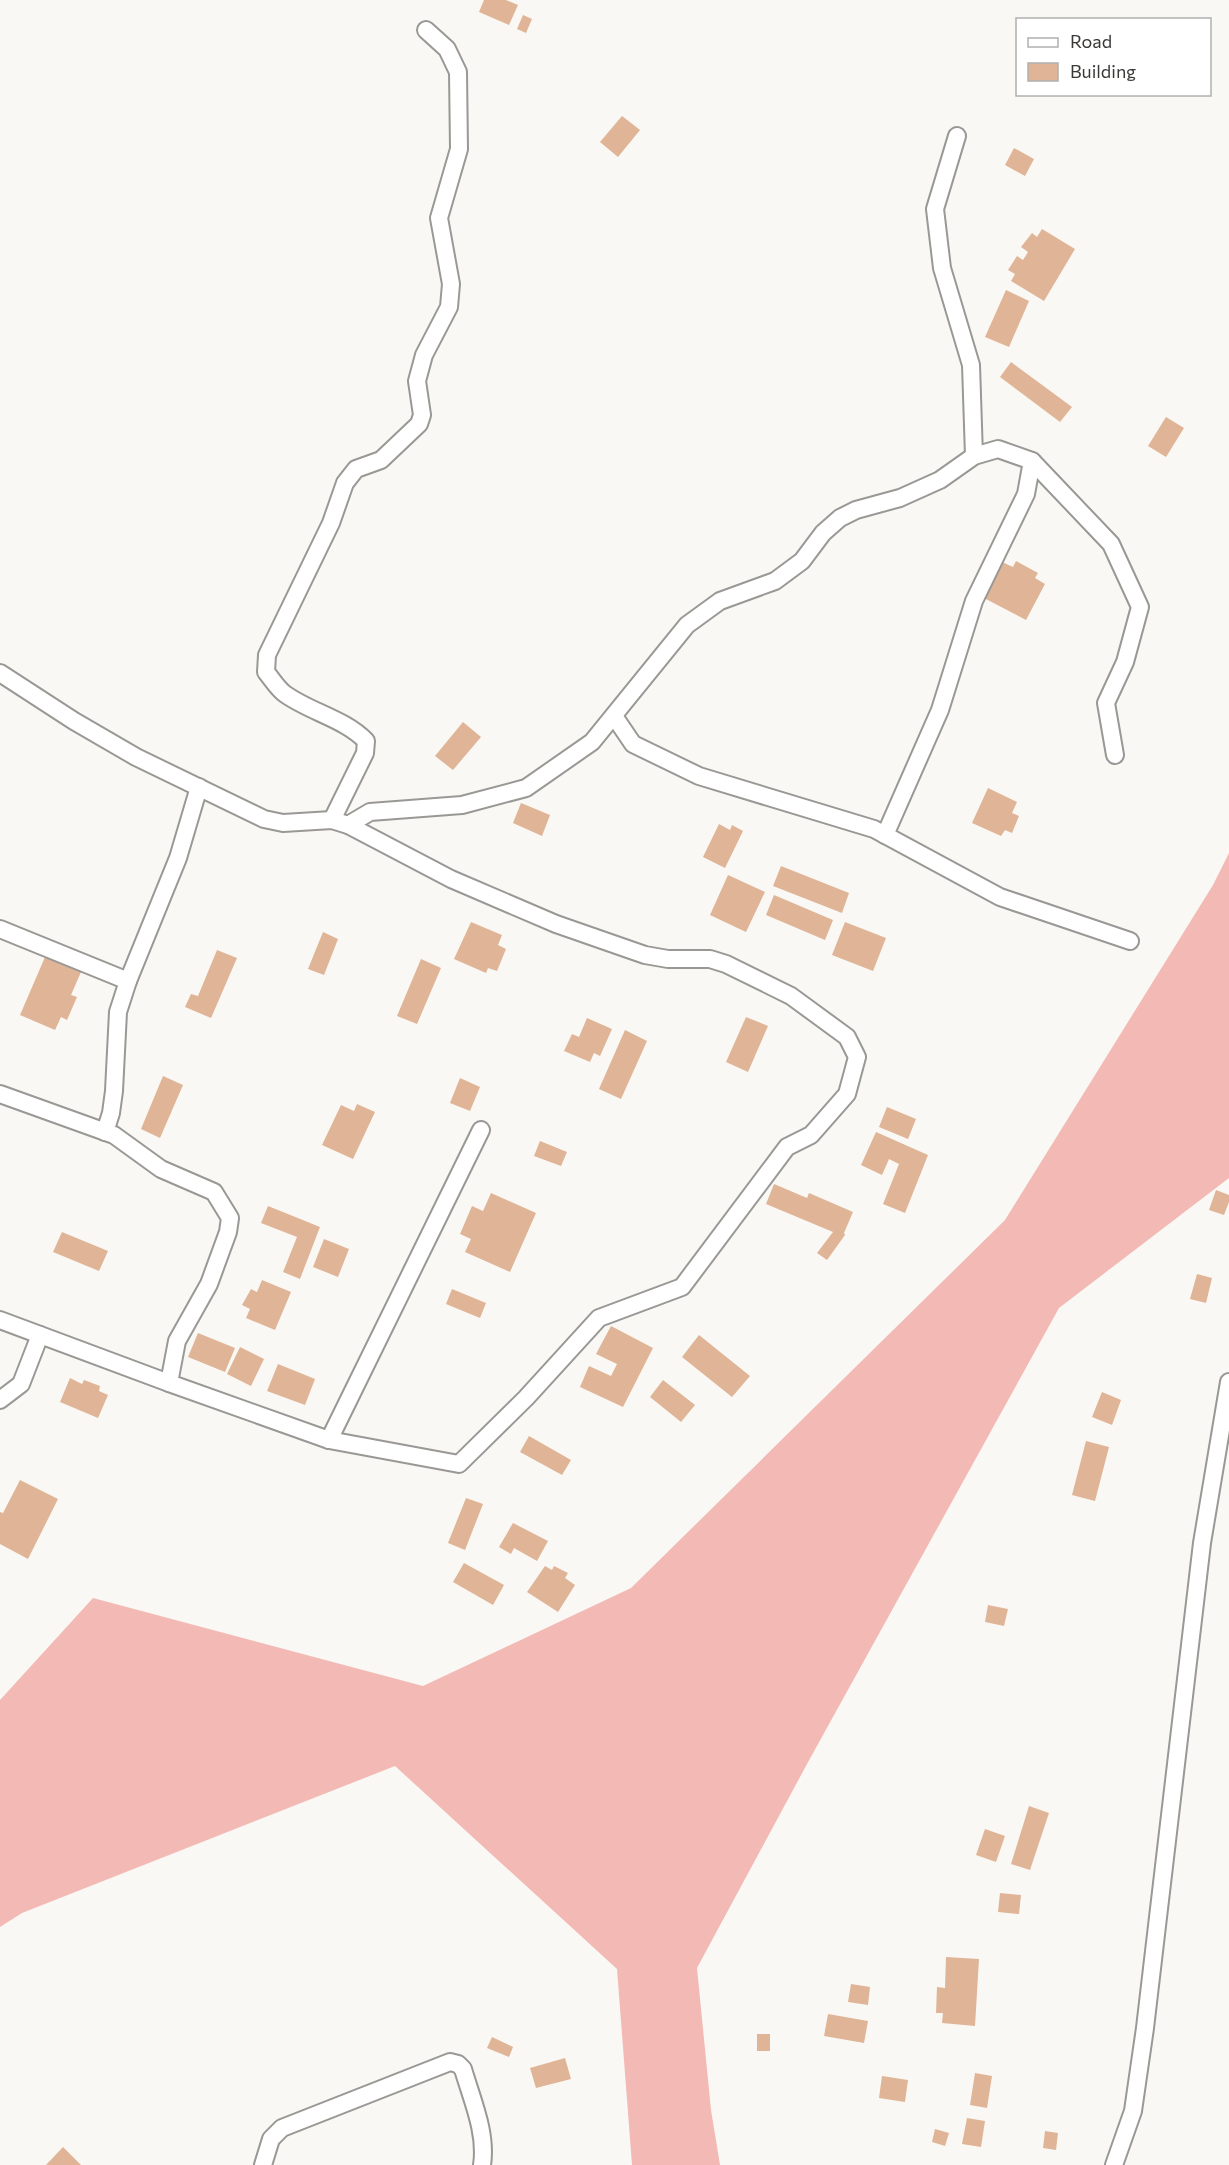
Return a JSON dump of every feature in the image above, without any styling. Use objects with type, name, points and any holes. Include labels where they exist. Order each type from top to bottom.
[{"type":"street","points":[[340,822],[365,753],[366,741],[358,732],[311,710],[283,692],[266,672],[267,654],[331,523],[345,483],[356,469],[381,460],[419,424],[422,415],[417,381],[424,355],[449,307],[451,284],[439,219],[459,149],[458,72],[447,49],[426,30]]},
{"type":"street","points":[[957,136],[935,209],[942,268],[971,365],[974,456]]},
{"type":"street","points":[[0,673],[74,721],[136,757],[264,819],[283,823],[340,822],[370,812],[462,805],[526,788],[592,742],[687,625],[720,601],[775,580],[802,561],[823,534],[840,518],[856,510],[900,498],[940,480],[974,456],[998,449],[1032,461],[1111,544],[1140,607],[1125,662],[1106,703],[1115,755]]},
{"type":"street","points":[[885,835],[940,710],[974,601],[1026,494],[1032,461]]},
{"type":"street","points":[[614,716],[633,744],[699,776],[874,829],[1000,897],[1130,941]]},
{"type":"street","points":[[105,1132],[114,1091],[118,1012],[128,981],[178,858],[200,787]]},
{"type":"street","points":[[0,1320],[329,1440],[459,1464],[526,1398],[599,1318],[682,1287],[787,1147],[811,1135],[847,1094],[857,1057],[847,1037],[791,996],[711,959],[669,960],[645,955],[556,924],[451,879],[340,822]]},
{"type":"street","points":[[0,929],[128,981]]},
{"type":"street","points":[[0,1094],[114,1136],[161,1169],[214,1192],[230,1218],[228,1232],[209,1284],[177,1341],[169,1383]]},
{"type":"street","points":[[329,1440],[481,1130]]},
{"type":"street","points":[[0,1400],[21,1384],[40,1335]]},
{"type":"street","points":[[1114,2165],[1133,2111],[1202,1543],[1229,1382]]},
{"type":"street","points":[[263,2165],[272,2139],[282,2128],[450,2062],[458,2064],[463,2069],[482,2134],[484,2151],[482,2165]]},
{"type":"shaded area","points":[[1229,853],[1229,1178],[1059,1308],[697,1968],[711,2110],[720,2165],[632,2165],[617,1969],[395,1766],[22,1913],[0,1927],[0,1700],[93,1598],[423,1686],[631,1588],[1005,1220],[1213,885]]},
{"type":"building","points":[[484,0],[506,0],[518,5],[509,25],[479,12]]},
{"type":"building","points":[[523,15],[532,19],[526,33],[517,29]]},
{"type":"building","points":[[622,116],[640,130],[618,157],[600,142]]},
{"type":"building","points":[[1014,148],[1034,159],[1025,176],[1005,165]]},
{"type":"building","points":[[1042,229],[1075,249],[1044,301],[1011,281],[1015,274],[1008,270],[1017,256],[1023,260],[1028,252],[1021,247],[1032,233],[1037,237]]},
{"type":"building","points":[[1006,290],[1029,301],[1009,347],[985,337]]},
{"type":"building","points":[[1011,362],[1072,407],[1060,422],[1000,377]]},
{"type":"building","points":[[1166,417],[1184,428],[1166,457],[1148,446]]},
{"type":"building","points":[[1016,561],[1038,573],[1035,578],[1045,584],[1026,620],[984,598],[1002,562],[1013,567]]},
{"type":"building","points":[[463,722],[481,737],[453,770],[435,756]]},
{"type":"building","points":[[988,788],[1017,802],[1012,813],[1019,816],[1012,833],[1005,830],[1001,836],[972,823]]},
{"type":"building","points":[[521,803],[550,815],[542,836],[513,823]]},
{"type":"building","points":[[719,824],[730,830],[732,825],[743,831],[725,868],[703,857]]},
{"type":"building","points":[[781,866],[849,893],[842,913],[773,886]]},
{"type":"building","points":[[728,875],[765,892],[746,932],[710,915]]},
{"type":"building","points":[[774,895],[833,920],[825,940],[766,915]]},
{"type":"building","points":[[471,922],[502,935],[498,945],[506,949],[497,971],[488,968],[486,973],[454,959]]},
{"type":"building","points":[[845,922],[886,938],[873,971],[832,955]]},
{"type":"building","points":[[323,932],[338,939],[324,975],[308,969]]},
{"type":"building","points":[[217,950],[237,958],[211,1018],[185,1007],[191,994],[198,996]]},
{"type":"building","points":[[45,957],[81,972],[71,995],[77,997],[67,1020],[61,1017],[55,1030],[20,1015]]},
{"type":"building","points":[[421,959],[441,968],[417,1024],[397,1016]]},
{"type":"building","points":[[746,1017],[768,1026],[748,1072],[726,1062]]},
{"type":"building","points":[[587,1018],[612,1029],[600,1056],[594,1053],[590,1062],[564,1051],[572,1034],[579,1037]]},
{"type":"building","points":[[625,1030],[647,1041],[621,1099],[599,1089]]},
{"type":"building","points":[[163,1076],[183,1085],[160,1138],[141,1129]]},
{"type":"building","points":[[460,1078],[480,1087],[470,1111],[450,1103]]},
{"type":"building","points":[[357,1104],[375,1112],[353,1159],[322,1145],[341,1105],[354,1111]]},
{"type":"building","points":[[887,1107],[916,1119],[908,1139],[879,1127]]},
{"type":"building","points":[[876,1132],[928,1155],[905,1213],[883,1204],[899,1164],[889,1159],[882,1175],[861,1165]]},
{"type":"building","points":[[540,1141],[567,1152],[561,1166],[534,1156]]},
{"type":"building","points":[[774,1184],[807,1198],[809,1193],[853,1212],[845,1235],[827,1260],[817,1253],[833,1232],[766,1204]]},
{"type":"building","points":[[1216,1190],[1229,1195],[1224,1215],[1209,1210]]},
{"type":"building","points":[[491,1193],[536,1213],[510,1272],[465,1252],[471,1239],[460,1234],[472,1206],[483,1211]]},
{"type":"building","points":[[268,1206],[320,1227],[300,1279],[283,1272],[297,1237],[261,1223]]},
{"type":"building","points":[[62,1232],[108,1251],[99,1271],[53,1252]]},
{"type":"building","points":[[324,1239],[349,1249],[338,1277],[313,1267]]},
{"type":"building","points":[[1197,1274],[1212,1278],[1206,1303],[1190,1299]]},
{"type":"building","points":[[262,1280],[291,1292],[275,1330],[246,1318],[250,1309],[242,1305],[251,1289],[257,1292]]},
{"type":"building","points":[[452,1289],[486,1303],[480,1318],[446,1304]]},
{"type":"building","points":[[611,1326],[653,1348],[623,1407],[580,1387],[589,1366],[611,1376],[617,1364],[596,1354]]},
{"type":"building","points":[[198,1333],[235,1348],[225,1372],[188,1357]]},
{"type":"building","points":[[699,1335],[750,1376],[732,1397],[682,1357]]},
{"type":"building","points":[[240,1347],[264,1359],[251,1386],[227,1374]]},
{"type":"building","points":[[278,1364],[315,1379],[305,1405],[267,1391]]},
{"type":"building","points":[[70,1378],[82,1384],[84,1380],[100,1386],[99,1391],[108,1395],[98,1418],[60,1402]]},
{"type":"building","points":[[663,1380],[695,1405],[681,1422],[650,1397]]},
{"type":"building","points":[[1102,1392],[1121,1400],[1112,1425],[1092,1417]]},
{"type":"building","points":[[529,1436],[571,1460],[562,1475],[520,1452]]},
{"type":"building","points":[[1086,1441],[1109,1447],[1095,1501],[1072,1495]]},
{"type":"building","points":[[20,1480],[58,1499],[28,1559],[0,1544],[0,1512],[3,1513]]},
{"type":"building","points":[[466,1498],[483,1504],[465,1550],[448,1543]]},
{"type":"building","points":[[513,1523],[548,1541],[537,1561],[514,1548],[511,1554],[499,1547]]},
{"type":"building","points":[[464,1563],[504,1585],[493,1605],[453,1582]]},
{"type":"building","points":[[545,1566],[552,1570],[554,1566],[568,1573],[565,1578],[575,1585],[558,1612],[527,1592]]},
{"type":"building","points":[[988,1605],[1008,1609],[1004,1626],[985,1622]]},
{"type":"building","points":[[1029,1806],[1049,1813],[1030,1870],[1011,1864]]},
{"type":"building","points":[[985,1829],[1005,1836],[996,1862],[976,1855]]},
{"type":"building","points":[[1000,1893],[1021,1895],[1019,1914],[998,1912]]},
{"type":"building","points":[[946,1957],[979,1959],[975,2026],[942,2023],[943,2013],[936,2013],[937,1987],[945,1988]]},
{"type":"building","points":[[851,1984],[870,1987],[868,2005],[848,2002]]},
{"type":"building","points":[[828,2014],[868,2021],[864,2043],[824,2036]]},
{"type":"building","points":[[757,2034],[770,2034],[770,2051],[757,2051]]},
{"type":"building","points":[[492,2037],[513,2047],[509,2057],[487,2048]]},
{"type":"building","points":[[565,2058],[571,2079],[536,2088],[530,2068]]},
{"type":"building","points":[[975,2073],[992,2076],[987,2108],[970,2105]]},
{"type":"building","points":[[882,2076],[908,2080],[905,2102],[879,2098]]},
{"type":"building","points":[[967,2118],[985,2121],[981,2147],[962,2144]]},
{"type":"building","points":[[935,2129],[949,2133],[945,2146],[932,2142]]},
{"type":"building","points":[[1045,2131],[1058,2133],[1056,2150],[1043,2148]]},
{"type":"building","points":[[63,2147],[81,2165],[46,2165]]}]
